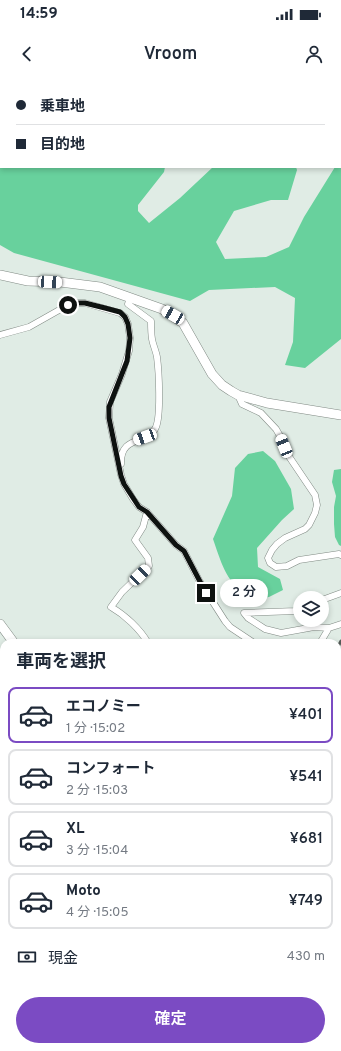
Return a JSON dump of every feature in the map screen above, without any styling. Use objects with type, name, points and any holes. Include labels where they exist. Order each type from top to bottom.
[{"type":"street","points":[[0,275],[28,281],[100,287],[162,309],[183,323],[212,374],[222,385],[238,395],[267,403],[341,415]]},
{"type":"street","points":[[121,476],[121,460],[124,450],[135,440],[151,434],[156,427],[159,404],[157,358],[152,339],[151,321],[128,304],[130,297]]},
{"type":"street","points":[[0,335],[29,327],[68,305],[77,303],[85,303],[120,312],[125,317],[130,330],[129,351],[127,361],[109,407],[109,418],[124,484],[139,507],[147,512],[176,545],[184,551],[200,582],[220,615],[230,627],[248,639]]},
{"type":"street","points":[[238,395],[242,404],[261,413],[276,429],[288,455],[314,495],[317,505],[309,525],[305,529],[285,538],[272,550],[268,558],[270,563],[276,567],[287,566],[299,560],[339,554],[341,555]]},
{"type":"street","points":[[145,639],[138,629],[122,614],[111,607],[122,592],[149,566],[148,558],[135,540],[143,527],[147,512]]},
{"type":"street","points":[[329,597],[341,593]]},
{"type":"street","points":[[293,611],[244,613],[248,618],[265,629],[281,633],[314,627],[329,628],[341,624]]},
{"type":"street","points":[[0,624],[11,639]]},
{"type":"street","points":[[322,639],[329,628]]},
{"type":"street","points":[[240,634],[241,639]]},
{"type":"green space","points":[[0,168],[165,168],[164,172],[138,205],[138,211],[149,223],[180,198],[212,168],[296,168],[288,200],[271,200],[234,211],[216,242],[225,259],[266,257],[289,247],[304,217],[334,168],[341,168],[341,339],[305,368],[285,365],[293,342],[295,298],[275,287],[209,290],[190,301],[14,253],[0,245]]},
{"type":"green space","points":[[263,451],[275,461],[291,489],[294,509],[257,548],[258,567],[280,579],[283,590],[269,597],[251,600],[236,587],[226,573],[213,539],[232,496],[235,468],[248,454]]},
{"type":"green space","points":[[341,469],[341,546],[335,537],[334,507],[336,496],[332,482],[334,470]]},
{"type":"route","points":[[68,305],[85,303],[120,312],[125,317],[130,330],[129,351],[127,361],[109,407],[109,418],[121,476],[124,484],[139,507],[147,512],[176,545],[184,551],[206,593]]}]
